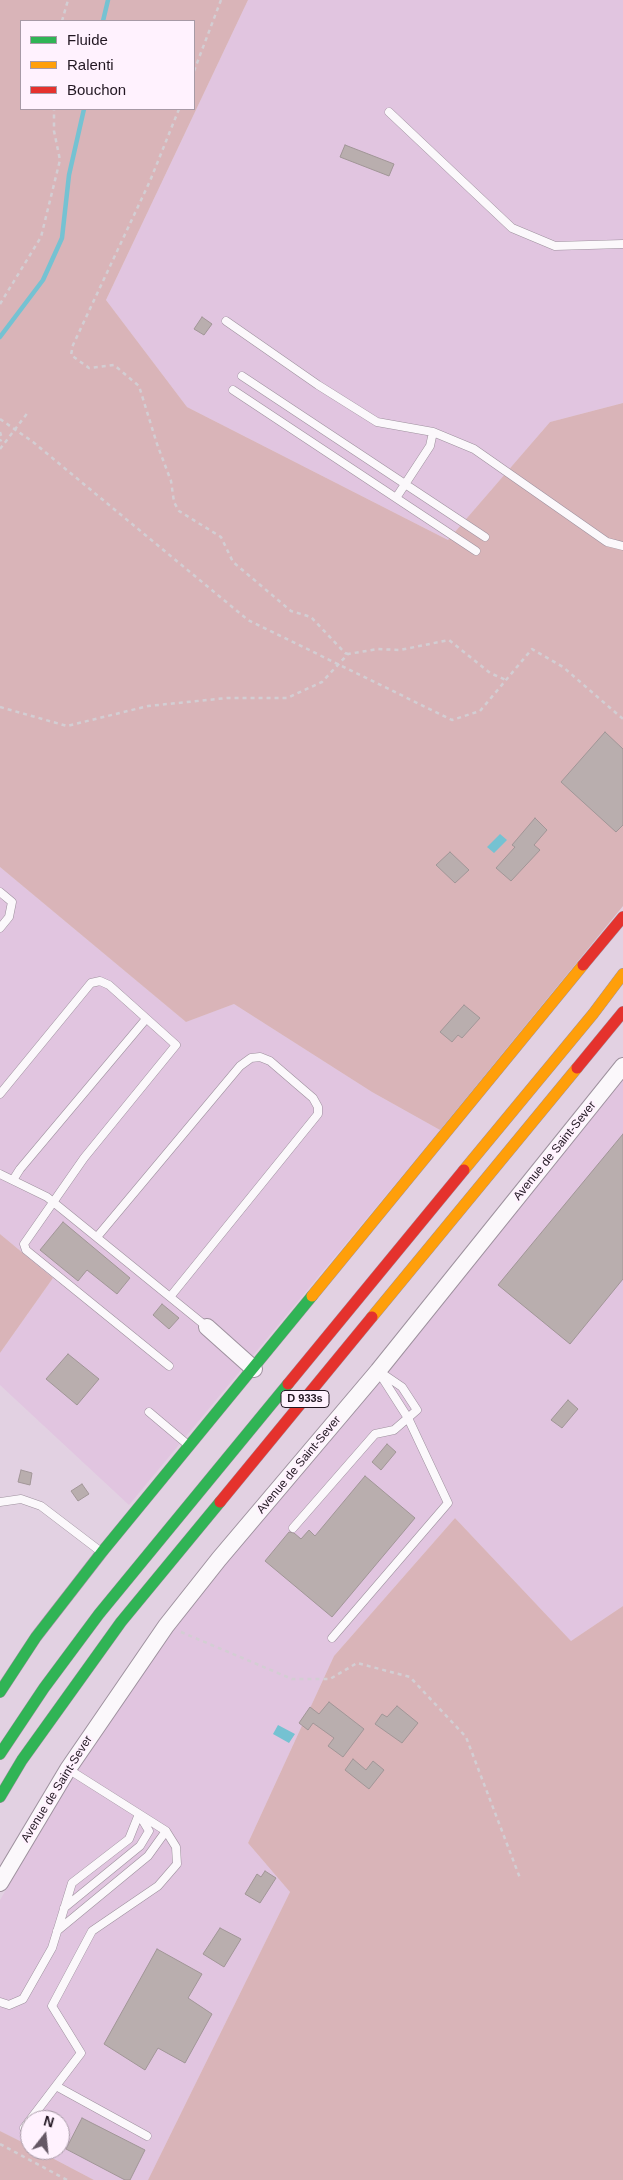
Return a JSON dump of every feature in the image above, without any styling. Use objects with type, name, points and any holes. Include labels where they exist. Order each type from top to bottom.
[{"type":"main road","points":[[0,1692],[36,1637],[102,1552],[623,917]]},
{"type":"main road","name":"D 933s","points":[[0,1754],[44,1688],[98,1614],[593,1014],[623,974]]},
{"type":"main road","name":"D 933s","points":[[0,1797],[22,1760],[122,1622],[623,1012]]},
{"type":"street","name":"Avenue de Saint-Sever","points":[[0,1883],[68,1769],[166,1626],[219,1559],[378,1371],[623,1066]]},
{"type":"street","points":[[207,1327],[254,1369]]},
{"type":"lane","points":[[389,112],[512,228],[555,246],[623,244]]},
{"type":"lane","points":[[226,320],[318,385],[377,422],[433,432],[474,449],[606,542],[623,546]]},
{"type":"lane","points":[[242,376],[485,538]]},
{"type":"lane","points":[[233,390],[476,551]]},
{"type":"lane","points":[[396,498],[430,446],[433,432]]},
{"type":"lane","points":[[0,892],[12,902],[9,917],[0,928]]},
{"type":"lane","points":[[0,1094],[90,983],[100,981],[109,985],[176,1045],[84,1158],[24,1244],[26,1250],[169,1366]]},
{"type":"lane","points":[[13,1180],[20,1169],[146,1019]]},
{"type":"lane","points":[[97,1237],[240,1066],[251,1058],[260,1057],[270,1061],[313,1098],[318,1107],[318,1114],[170,1297]]},
{"type":"lane","points":[[0,1174],[55,1202],[207,1327]]},
{"type":"lane","points":[[332,1638],[448,1504],[408,1418],[378,1371]]},
{"type":"lane","points":[[293,1528],[376,1434],[394,1430],[417,1410],[402,1387],[378,1371]]},
{"type":"lane","points":[[149,1412],[190,1447]]},
{"type":"lane","points":[[0,1502],[22,1499],[40,1506],[102,1552]]},
{"type":"lane","points":[[38,2110],[81,2053],[52,2006],[92,1931],[158,1886],[177,1864],[176,1847],[166,1832],[68,1769]]},
{"type":"lane","points":[[0,2002],[9,2005],[23,1999],[52,1948],[72,1883],[129,1839],[139,1814]]},
{"type":"lane","points":[[64,1908],[140,1846],[149,1831],[139,1814]]},
{"type":"lane","points":[[57,1931],[148,1856],[166,1832]]},
{"type":"lane","points":[[56,2086],[147,2136]]},
{"type":"path","points":[[62,20],[68,0]]},
{"type":"path","points":[[195,69],[221,0]]},
{"type":"path","points":[[0,304],[41,237],[60,160],[54,131],[54,110]]},
{"type":"path","points":[[179,110],[150,181],[73,345],[72,355],[89,368],[114,365],[140,386],[157,444],[171,481],[174,502],[179,511],[221,537],[233,562],[291,611],[311,617],[348,654]]},
{"type":"path","points":[[0,449],[29,410]]},
{"type":"path","points":[[0,419],[15,429],[248,620],[452,720],[480,711],[532,649],[563,668],[623,719]]},
{"type":"path","points":[[0,432],[2,439],[0,441]]},
{"type":"path","points":[[0,707],[68,726],[148,706],[227,698],[287,698],[322,682],[348,654],[378,648],[400,650],[449,640],[490,673],[506,680]]},
{"type":"path","points":[[166,1626],[292,1679],[330,1678],[358,1663],[410,1677],[466,1737],[520,1878]]},
{"type":"path","points":[[0,2144],[67,2180]]},
{"type":"shaded area","points":[[0,0],[248,0],[106,300],[187,407],[448,540],[550,422],[623,403],[623,906],[440,1130],[372,1092],[234,1004],[186,1022],[0,867]]},
{"type":"shaded area","points":[[248,0],[623,0],[623,403],[550,422],[448,540],[187,407],[106,300]]},
{"type":"shaded area","points":[[0,867],[186,1022],[234,1004],[372,1092],[440,1130],[129,1505],[0,1385],[0,1353],[53,1278],[0,1234]]},
{"type":"shaded area","points":[[623,1071],[623,1606],[571,1641],[455,1518],[334,1656],[248,1843],[290,1892],[148,2180],[94,2180],[56,2160],[70,2160],[70,2110],[20,2110],[20,2141],[0,2131],[0,1900],[86,1755],[183,1617]]},
{"type":"shaded area","points":[[0,1234],[53,1278],[0,1353]]},
{"type":"shaded area","points":[[455,1518],[571,1641],[623,1606],[623,2180],[148,2180],[290,1892],[248,1843],[334,1656]]},
{"type":"shaded area","points":[[0,2131],[20,2141],[20,2160],[56,2160],[94,2180],[0,2180]]},
{"type":"water","points":[[500,834],[507,840],[494,853],[487,847]]},
{"type":"water","points":[[278,1725],[295,1734],[289,1743],[273,1734]]},
{"type":"building","points":[[345,145],[394,164],[389,176],[340,157]]},
{"type":"building","points":[[202,317],[212,324],[204,335],[194,329]]},
{"type":"building","points":[[605,732],[623,749],[623,825],[616,832],[561,782]]},
{"type":"building","points":[[535,818],[547,830],[534,845],[540,850],[511,881],[496,868],[515,847],[512,845]]},
{"type":"building","points":[[450,852],[469,870],[455,883],[436,865]]},
{"type":"building","points":[[464,1005],[480,1018],[462,1038],[458,1035],[452,1042],[440,1032]]},
{"type":"building","points":[[623,1134],[623,1279],[570,1344],[498,1285]]},
{"type":"building","points":[[63,1222],[130,1278],[117,1294],[87,1270],[78,1281],[40,1250]]},
{"type":"building","points":[[162,1304],[179,1318],[169,1329],[153,1315]]},
{"type":"building","points":[[68,1354],[99,1379],[77,1405],[46,1379]]},
{"type":"building","points":[[568,1400],[578,1409],[562,1428],[551,1420]]},
{"type":"building","points":[[387,1444],[396,1452],[381,1470],[372,1462]]},
{"type":"building","points":[[21,1470],[32,1473],[30,1485],[18,1482]]},
{"type":"building","points":[[365,1476],[415,1518],[332,1617],[265,1561],[289,1532],[294,1533],[301,1539],[309,1530],[315,1536]]},
{"type":"building","points":[[82,1484],[89,1494],[78,1501],[71,1491]]},
{"type":"building","points":[[329,1702],[364,1729],[343,1757],[328,1746],[334,1738],[313,1723],[308,1730],[299,1723],[310,1707],[319,1714]]},
{"type":"building","points":[[397,1706],[418,1723],[402,1743],[375,1724],[382,1714],[387,1717]]},
{"type":"building","points":[[353,1759],[366,1770],[373,1761],[384,1770],[369,1789],[345,1770]]},
{"type":"building","points":[[265,1871],[276,1878],[260,1903],[245,1894],[257,1874],[261,1877]]},
{"type":"building","points":[[220,1928],[241,1939],[224,1967],[203,1954]]},
{"type":"building","points":[[157,1949],[202,1974],[188,1998],[212,2014],[185,2063],[158,2048],[145,2070],[104,2044]]},
{"type":"building","points":[[82,2118],[145,2150],[130,2180],[125,2180],[70,2151],[70,2141]]},
{"type":"waterway","points":[[103,20],[108,0]]},
{"type":"waterway","points":[[0,337],[43,280],[62,238],[69,175],[84,110]]},
{"type":"traffic: fast","points":[[0,1692],[36,1637],[102,1552],[312,1296]]},
{"type":"traffic: fast","points":[[0,1754],[44,1688],[99,1614],[288,1384]]},
{"type":"traffic: fast","points":[[0,1797],[22,1760],[121,1622],[220,1502]]},
{"type":"traffic: slow","points":[[312,1296],[583,965]]},
{"type":"traffic: slow","points":[[464,1170],[593,1014],[623,974]]},
{"type":"traffic: slow","points":[[372,1317],[577,1068]]},
{"type":"traffic: jam","points":[[583,965],[623,917]]},
{"type":"traffic: jam","points":[[577,1068],[623,1012]]},
{"type":"traffic: jam","points":[[288,1384],[464,1170]]},
{"type":"traffic: jam","points":[[220,1502],[372,1317]]}]
